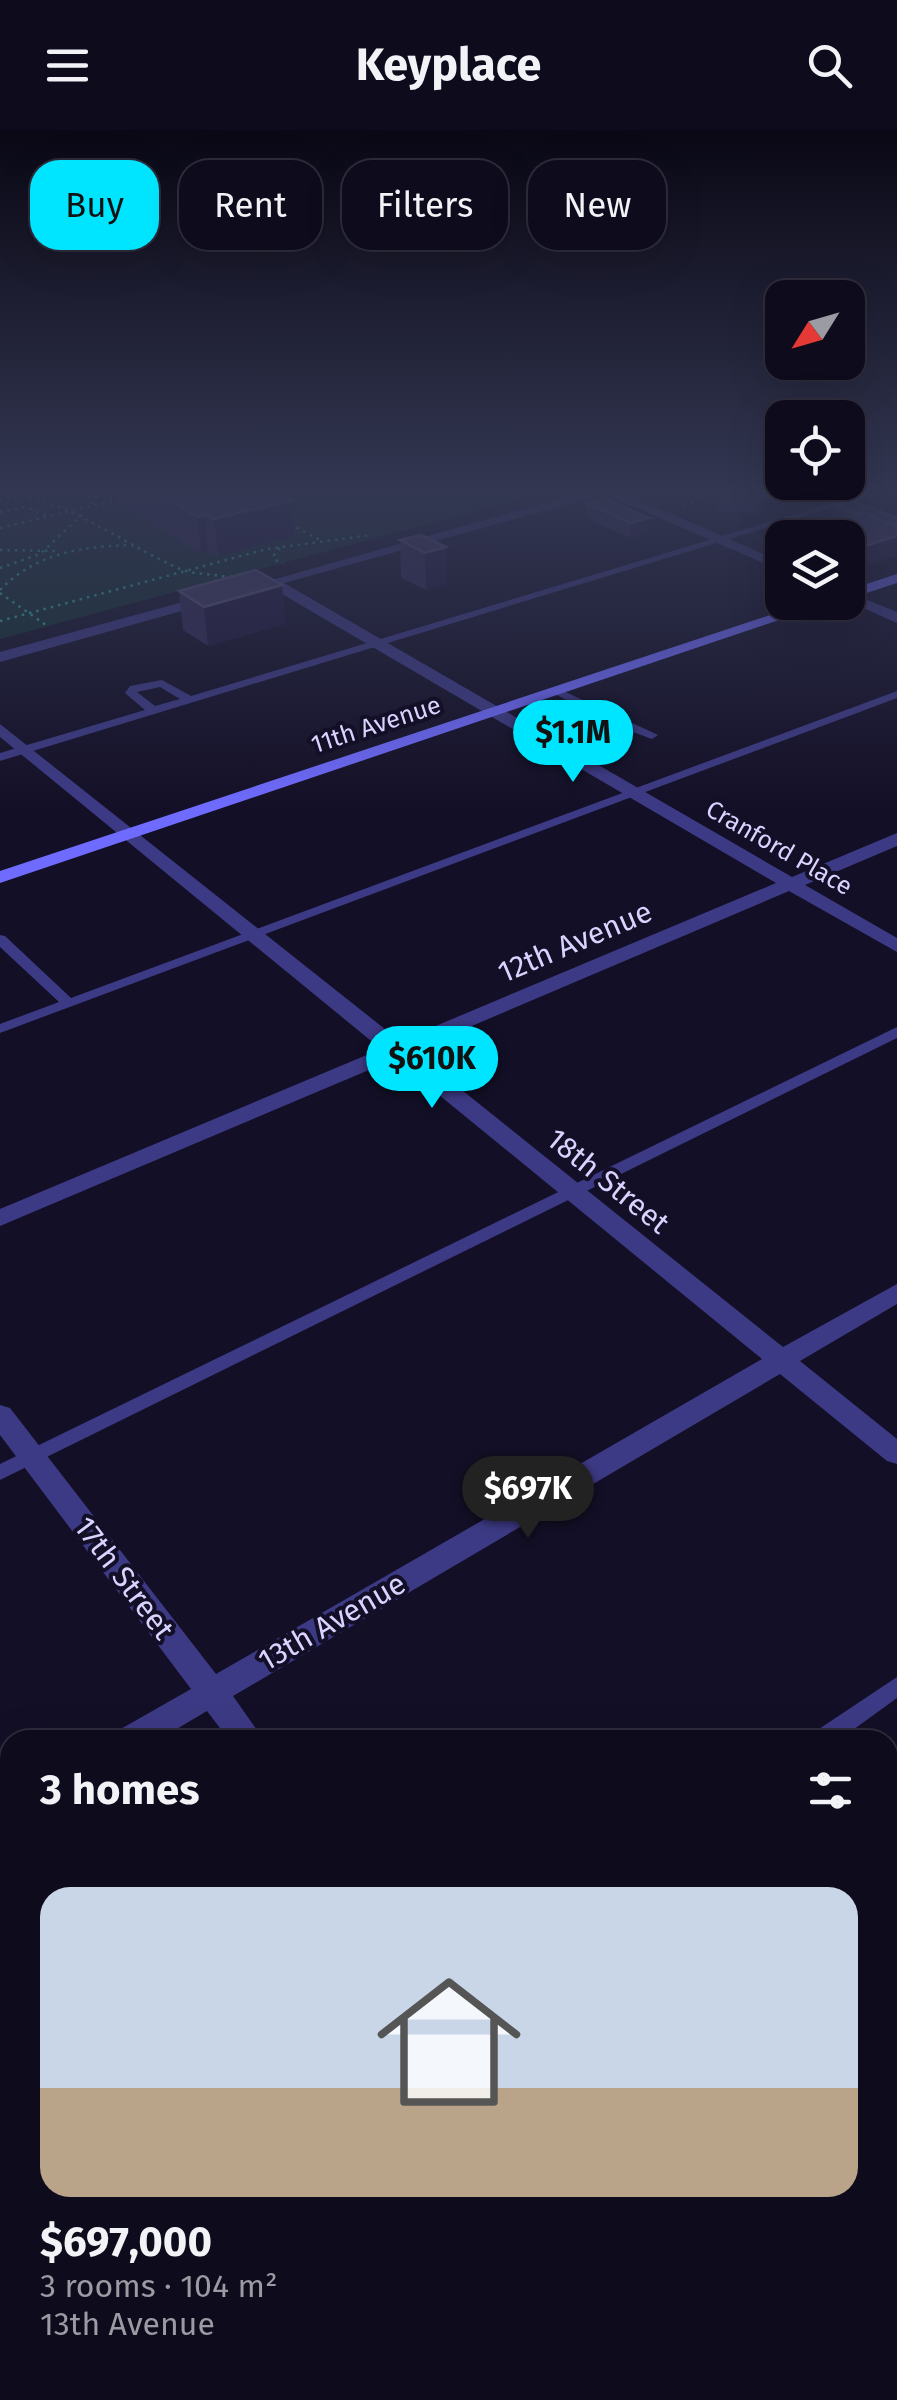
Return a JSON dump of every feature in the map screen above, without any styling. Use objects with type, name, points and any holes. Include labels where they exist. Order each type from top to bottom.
[{"type":"main road","name":"11th Avenue","points":[[0,876],[771,620]]},
{"type":"street","points":[[0,657],[209,597]]},
{"type":"street","name":"Cranford Place","points":[[298,597],[897,946]]},
{"type":"street","points":[[865,604],[897,618]]},
{"type":"street","name":"18th Street","points":[[0,729],[897,1454]]},
{"type":"street","name":"12th Avenue","points":[[0,1218],[897,839]]},
{"type":"street","name":"13th Avenue","points":[[147,1730],[897,1293]]},
{"type":"street","name":"17th Street","points":[[0,1415],[240,1730]]},
{"type":"lane","points":[[0,757],[533,597]]},
{"type":"lane","points":[[154,711],[131,694],[134,688],[162,683],[190,700]]},
{"type":"lane","points":[[558,691],[618,724],[652,735]]},
{"type":"lane","points":[[0,1029],[897,694]]},
{"type":"lane","points":[[0,939],[68,1003]]},
{"type":"lane","points":[[0,1473],[897,1032]]},
{"type":"lane","points":[[836,1730],[897,1686]]},
{"type":"path","points":[[7,597],[48,627]]},
{"type":"path","points":[[0,621],[93,597]]},
{"type":"green space","points":[[0,597],[156,597],[0,639]]},
{"type":"building","points":[[188,597],[240,597],[204,607]]}]
